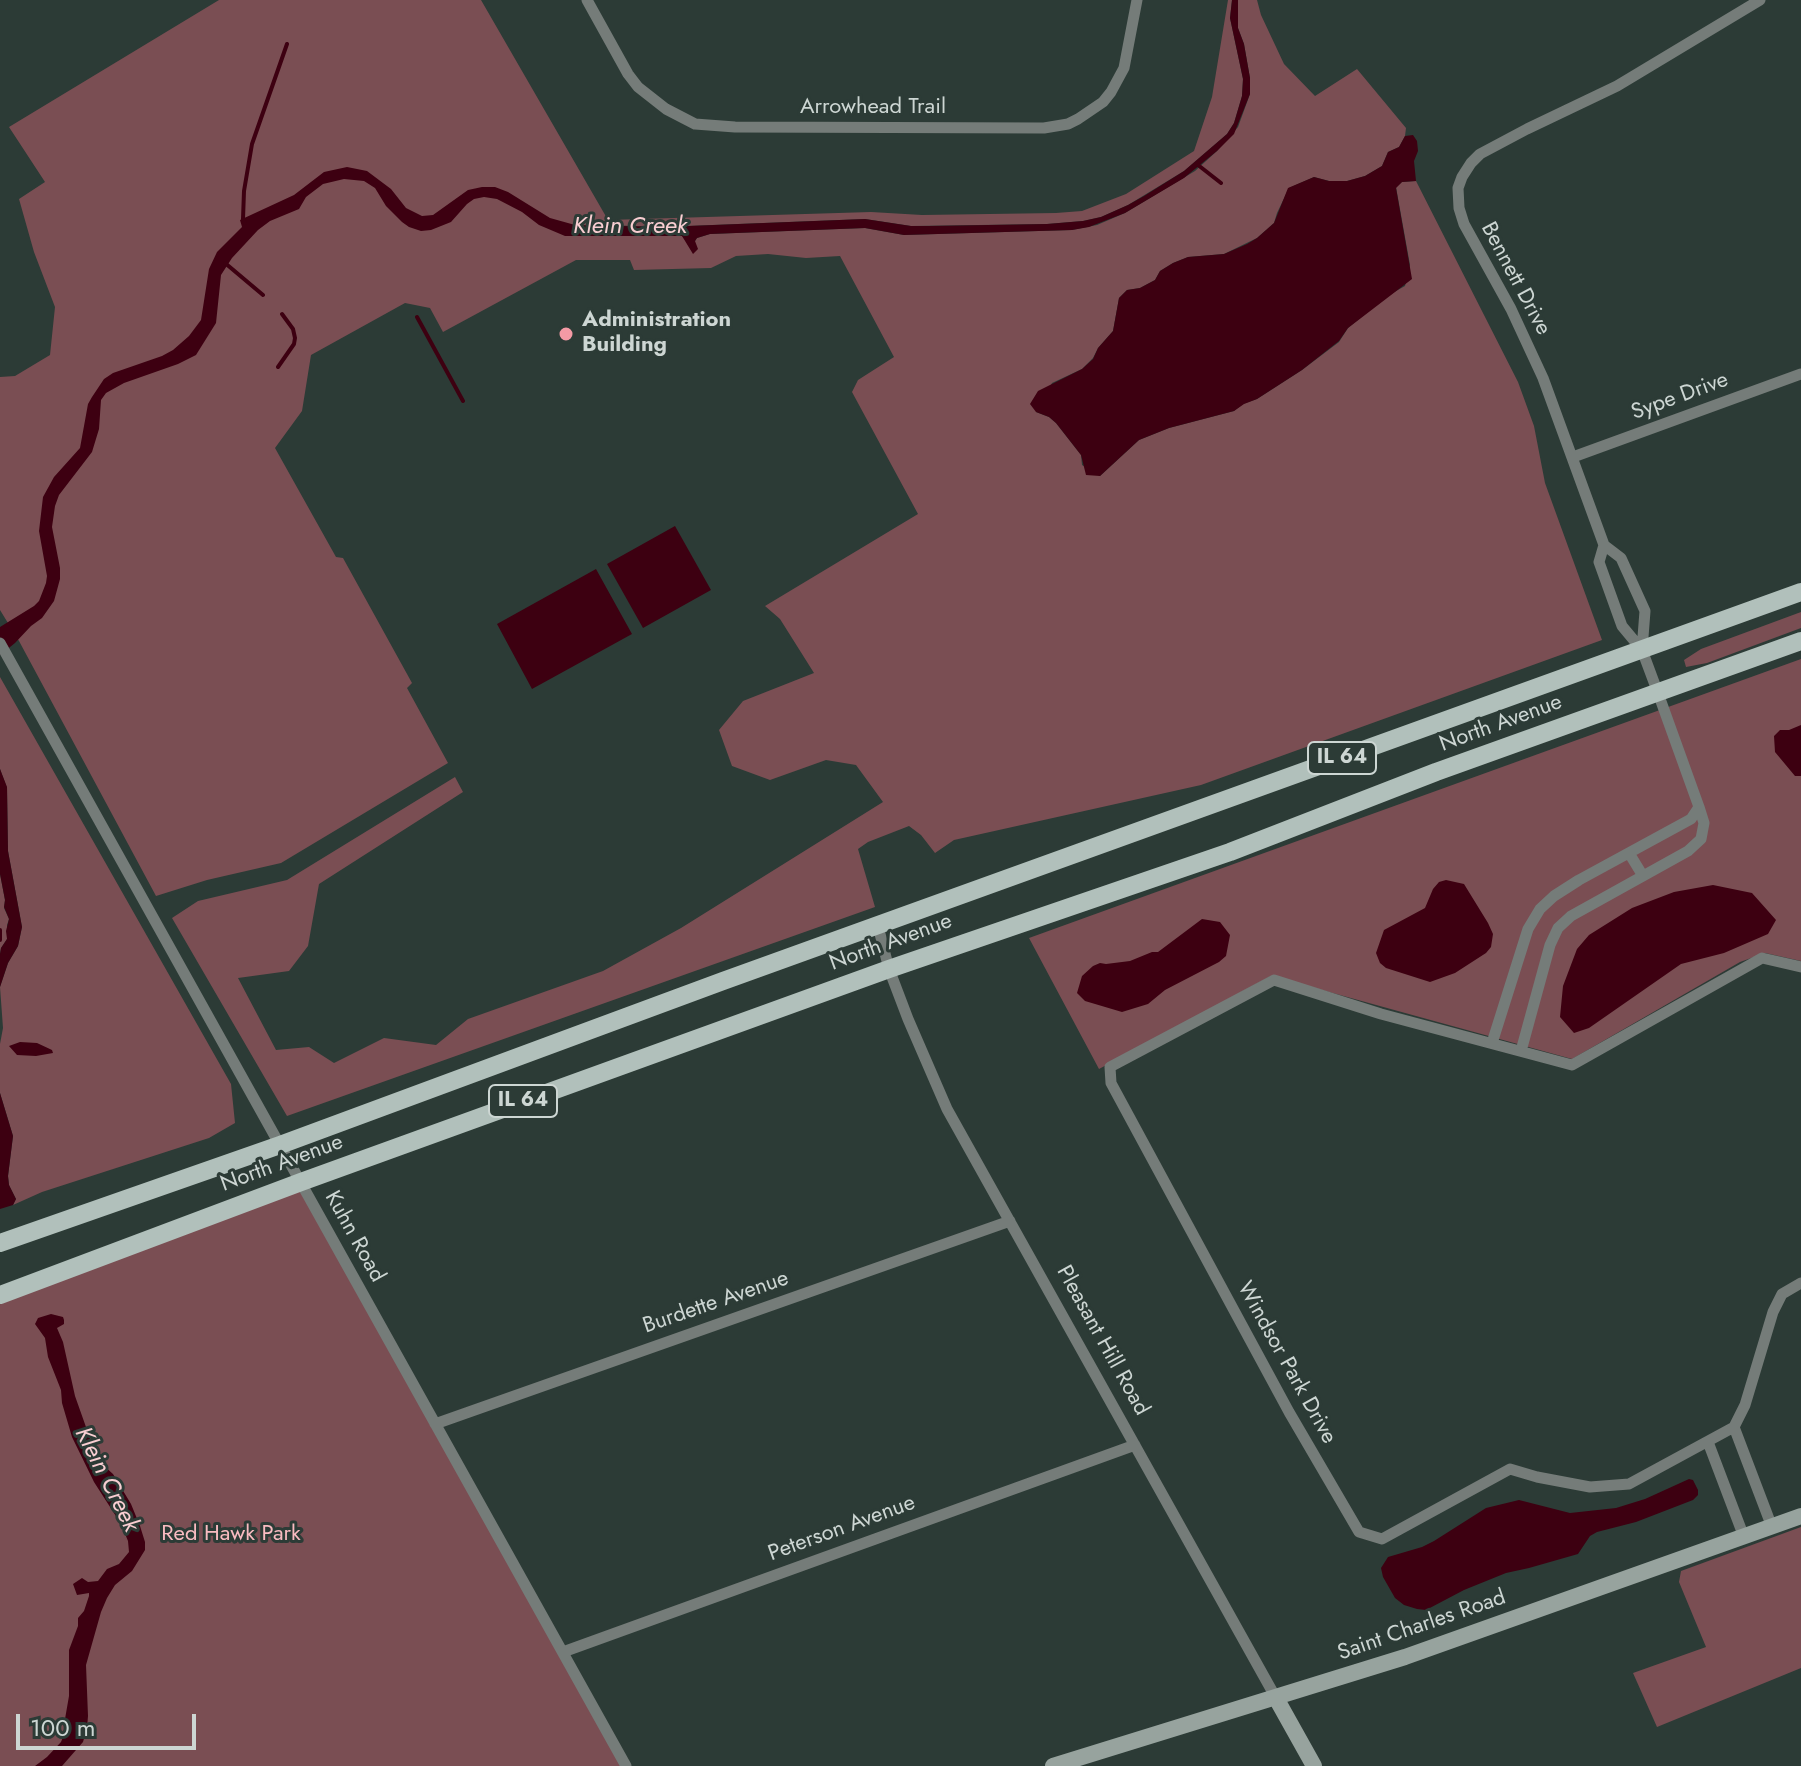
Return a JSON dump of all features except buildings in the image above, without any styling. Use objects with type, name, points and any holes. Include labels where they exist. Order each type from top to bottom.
[{"type":"main road","name":"North Avenue","points":[[0,1243],[280,1145],[708,986],[1801,592]]},
{"type":"main road","name":"North Avenue","points":[[0,1295],[301,1182],[889,969],[1230,852],[1436,772],[1801,641]]},
{"type":"street","name":"Arrowhead Trail","points":[[587,0],[638,87],[666,109],[695,124],[735,127],[1044,128],[1078,119],[1103,102],[1111,92],[1124,68],[1137,0]]},
{"type":"street","name":"Bennett Drive","points":[[1642,650],[1645,611],[1621,558],[1604,545],[1537,364],[1464,224],[1458,188],[1475,158],[1617,86],[1760,0]]},
{"type":"street","name":"Sype Drive","points":[[1573,457],[1801,374]]},
{"type":"street","name":"Bennett Drive","points":[[1604,545],[1599,562],[1622,626],[1642,650]]},
{"type":"street","name":"Kuhn Road","points":[[0,643],[626,1766]]},
{"type":"street","points":[[1521,1051],[1550,945],[1558,928],[1571,916],[1688,851],[1701,839],[1704,823],[1642,650]]},
{"type":"street","points":[[1492,1043],[1528,929],[1540,909],[1554,896],[1691,819],[1699,807]]},
{"type":"street","points":[[1629,853],[1643,876]]},
{"type":"street","name":"Pleasant Hill Road","points":[[878,926],[889,969],[947,1109],[1314,1766]]},
{"type":"street","name":"Windsor Park Drive","points":[[1734,1427],[1629,1484],[1590,1487],[1510,1469],[1382,1539],[1359,1532],[1289,1412],[1111,1083],[1110,1067],[1274,980],[1381,1014],[1572,1065],[1762,958],[1801,967]]},
{"type":"street","name":"Burdette Avenue","points":[[435,1424],[1010,1221]]},
{"type":"street","points":[[1772,1527],[1734,1427],[1745,1405],[1773,1312],[1782,1294],[1801,1283]]},
{"type":"street","points":[[1708,1442],[1744,1537]]},
{"type":"street","name":"Peterson Avenue","points":[[563,1652],[1135,1445]]},
{"type":"street","name":"Saint Charles Road","points":[[1053,1766],[1405,1657],[1801,1516]]},
{"type":"green space","points":[[219,0],[481,0],[608,220],[871,212],[922,215],[1082,211],[1126,194],[1194,151],[1212,97],[1228,0],[1232,0],[1230,18],[1243,79],[1242,96],[1234,123],[1227,134],[1184,171],[1128,205],[1101,217],[1047,224],[911,226],[865,219],[662,227],[606,225],[602,235],[682,236],[695,246],[697,238],[710,234],[865,228],[904,235],[1072,230],[1097,225],[1125,213],[1195,171],[1238,127],[1250,94],[1250,78],[1238,28],[1238,0],[1257,0],[1284,64],[1315,96],[1357,69],[1406,128],[1405,136],[1399,147],[1388,152],[1382,166],[1365,176],[1347,181],[1314,177],[1289,188],[1274,223],[1257,238],[1224,254],[1188,257],[1173,263],[1160,271],[1155,280],[1140,288],[1127,290],[1119,298],[1113,331],[1093,358],[1082,369],[1052,383],[1036,412],[1056,423],[1081,455],[1082,465],[1100,476],[1139,440],[1169,428],[1234,411],[1257,399],[1339,342],[1348,328],[1387,296],[1405,286],[1410,265],[1396,187],[1402,182],[1416,181],[1518,382],[1534,426],[1545,483],[1602,640],[1201,785],[954,840],[935,853],[921,835],[909,826],[858,849],[875,907],[287,1116],[172,918],[198,901],[287,880],[455,777],[463,792],[319,884],[308,946],[289,971],[238,978],[276,1050],[309,1047],[334,1063],[384,1038],[436,1045],[468,1019],[603,971],[681,928],[883,802],[856,765],[826,760],[770,780],[732,766],[719,730],[743,701],[814,673],[780,619],[765,606],[918,514],[852,392],[858,380],[894,357],[840,256],[736,256],[711,268],[634,270],[630,260],[576,260],[443,332],[430,308],[405,303],[311,355],[302,411],[275,448],[336,557],[343,558],[412,683],[407,688],[448,763],[281,863],[207,880],[156,896],[0,610],[0,377],[15,376],[50,355],[55,307],[34,252],[19,199],[45,182],[9,127]]},
{"type":"green space","points":[[1801,612],[1801,628],[1707,663],[1686,667],[1684,660],[1701,649]]},
{"type":"green space","points":[[1801,659],[1801,961],[1765,953],[1740,962],[1572,1059],[1271,976],[1099,1069],[1029,938]]},
{"type":"green space","points":[[0,677],[231,1084],[235,1123],[209,1138],[42,1192],[13,1205],[16,1199],[8,1176],[13,1136],[0,1093],[3,1028],[0,987],[18,946],[22,927],[8,851],[7,788],[0,769]]},
{"type":"green space","points":[[0,874],[4,908],[9,919],[7,939],[0,954]]},
{"type":"green space","name":"Red Hawk Park","points":[[301,1189],[627,1766],[0,1766],[0,1299]]},
{"type":"green space","points":[[1801,1527],[1801,1668],[1657,1727],[1633,1673],[1706,1647],[1679,1582],[1681,1571]]},
{"type":"water","points":[[1232,0],[1238,0],[1238,28],[1250,78],[1250,94],[1234,134],[1184,178],[1125,213],[1089,227],[904,235],[865,228],[710,234],[697,238],[698,249],[693,254],[682,236],[565,236],[539,225],[497,199],[484,197],[467,204],[451,222],[421,231],[402,222],[386,206],[375,188],[364,181],[344,179],[323,184],[306,197],[299,209],[270,221],[258,230],[232,258],[221,275],[216,323],[196,355],[124,383],[106,393],[101,400],[99,429],[92,452],[59,495],[55,506],[52,527],[60,579],[54,601],[42,618],[0,655],[0,627],[34,606],[46,583],[39,531],[43,497],[54,477],[80,448],[88,404],[104,379],[162,356],[189,336],[201,320],[209,269],[217,252],[242,227],[240,220],[294,195],[324,172],[347,167],[367,171],[391,189],[406,208],[422,216],[433,215],[468,190],[495,187],[550,218],[575,225],[663,227],[865,219],[929,226],[1083,221],[1101,217],[1144,196],[1184,171],[1227,134],[1234,123],[1242,96],[1243,79],[1230,18]]},
{"type":"water","points":[[1413,135],[1418,151],[1414,161],[1416,181],[1402,182],[1396,188],[1412,279],[1348,328],[1339,341],[1302,370],[1257,399],[1234,411],[1169,428],[1139,440],[1100,476],[1086,475],[1081,455],[1056,423],[1036,412],[1030,404],[1038,391],[1082,369],[1093,359],[1113,331],[1119,298],[1127,290],[1140,288],[1155,280],[1160,271],[1173,263],[1188,257],[1224,254],[1247,244],[1274,223],[1288,188],[1314,177],[1347,181],[1365,176],[1382,166],[1388,152],[1399,147],[1405,136]]},
{"type":"water","points":[[675,526],[711,590],[643,628],[607,564]]},
{"type":"water","points":[[596,569],[632,634],[532,689],[497,624]]},
{"type":"water","points":[[1801,725],[1801,776],[1795,776],[1775,752],[1774,736],[1780,730]]},
{"type":"water","points":[[0,769],[7,787],[8,851],[22,927],[18,946],[0,987],[0,954],[7,939],[9,919],[4,907],[0,874]]},
{"type":"water","points":[[1446,880],[1464,884],[1493,934],[1491,947],[1455,973],[1430,982],[1386,968],[1376,953],[1384,930],[1425,908],[1433,889]]},
{"type":"water","points":[[1713,885],[1752,893],[1776,920],[1768,934],[1724,953],[1681,964],[1589,1028],[1574,1033],[1560,1017],[1563,986],[1577,949],[1589,935],[1632,908],[1674,892]]},
{"type":"water","points":[[1202,919],[1220,922],[1230,935],[1226,956],[1219,962],[1165,990],[1148,1004],[1122,1012],[1085,1001],[1077,993],[1082,976],[1093,966],[1130,961],[1158,952]]},
{"type":"water","points":[[20,1042],[37,1043],[53,1053],[17,1055],[9,1046]]},
{"type":"water","points":[[0,1093],[13,1136],[8,1176],[16,1199],[13,1205],[0,1209]]},
{"type":"water","points":[[51,1314],[63,1317],[64,1324],[57,1328],[75,1396],[92,1444],[131,1504],[145,1550],[132,1571],[115,1585],[101,1612],[86,1665],[88,1716],[83,1742],[62,1766],[35,1766],[61,1742],[65,1732],[69,1650],[78,1618],[89,1596],[89,1593],[77,1595],[73,1584],[82,1578],[88,1582],[98,1581],[107,1569],[119,1564],[129,1552],[121,1524],[94,1482],[72,1437],[45,1338],[35,1324],[38,1318]]},
{"type":"water","points":[[1693,1480],[1698,1490],[1693,1500],[1636,1522],[1597,1532],[1590,1536],[1578,1554],[1506,1573],[1426,1610],[1404,1605],[1395,1598],[1383,1577],[1381,1568],[1388,1557],[1434,1541],[1486,1508],[1519,1500],[1570,1513],[1616,1508]]},
{"type":"waterway","points":[[245,223],[244,191],[252,144],[287,44]]},
{"type":"waterway","points":[[1198,165],[1221,183]]},
{"type":"waterway","points":[[225,263],[263,295]]},
{"type":"waterway","points":[[278,367],[295,338],[293,329],[282,314]]},
{"type":"waterway","points":[[417,317],[463,401]]},
{"type":"waterway","name":"Klein Creek","points":[[0,930],[0,940]]},
{"type":"place","name":"Administration Building","points":[[566,334]]}]
